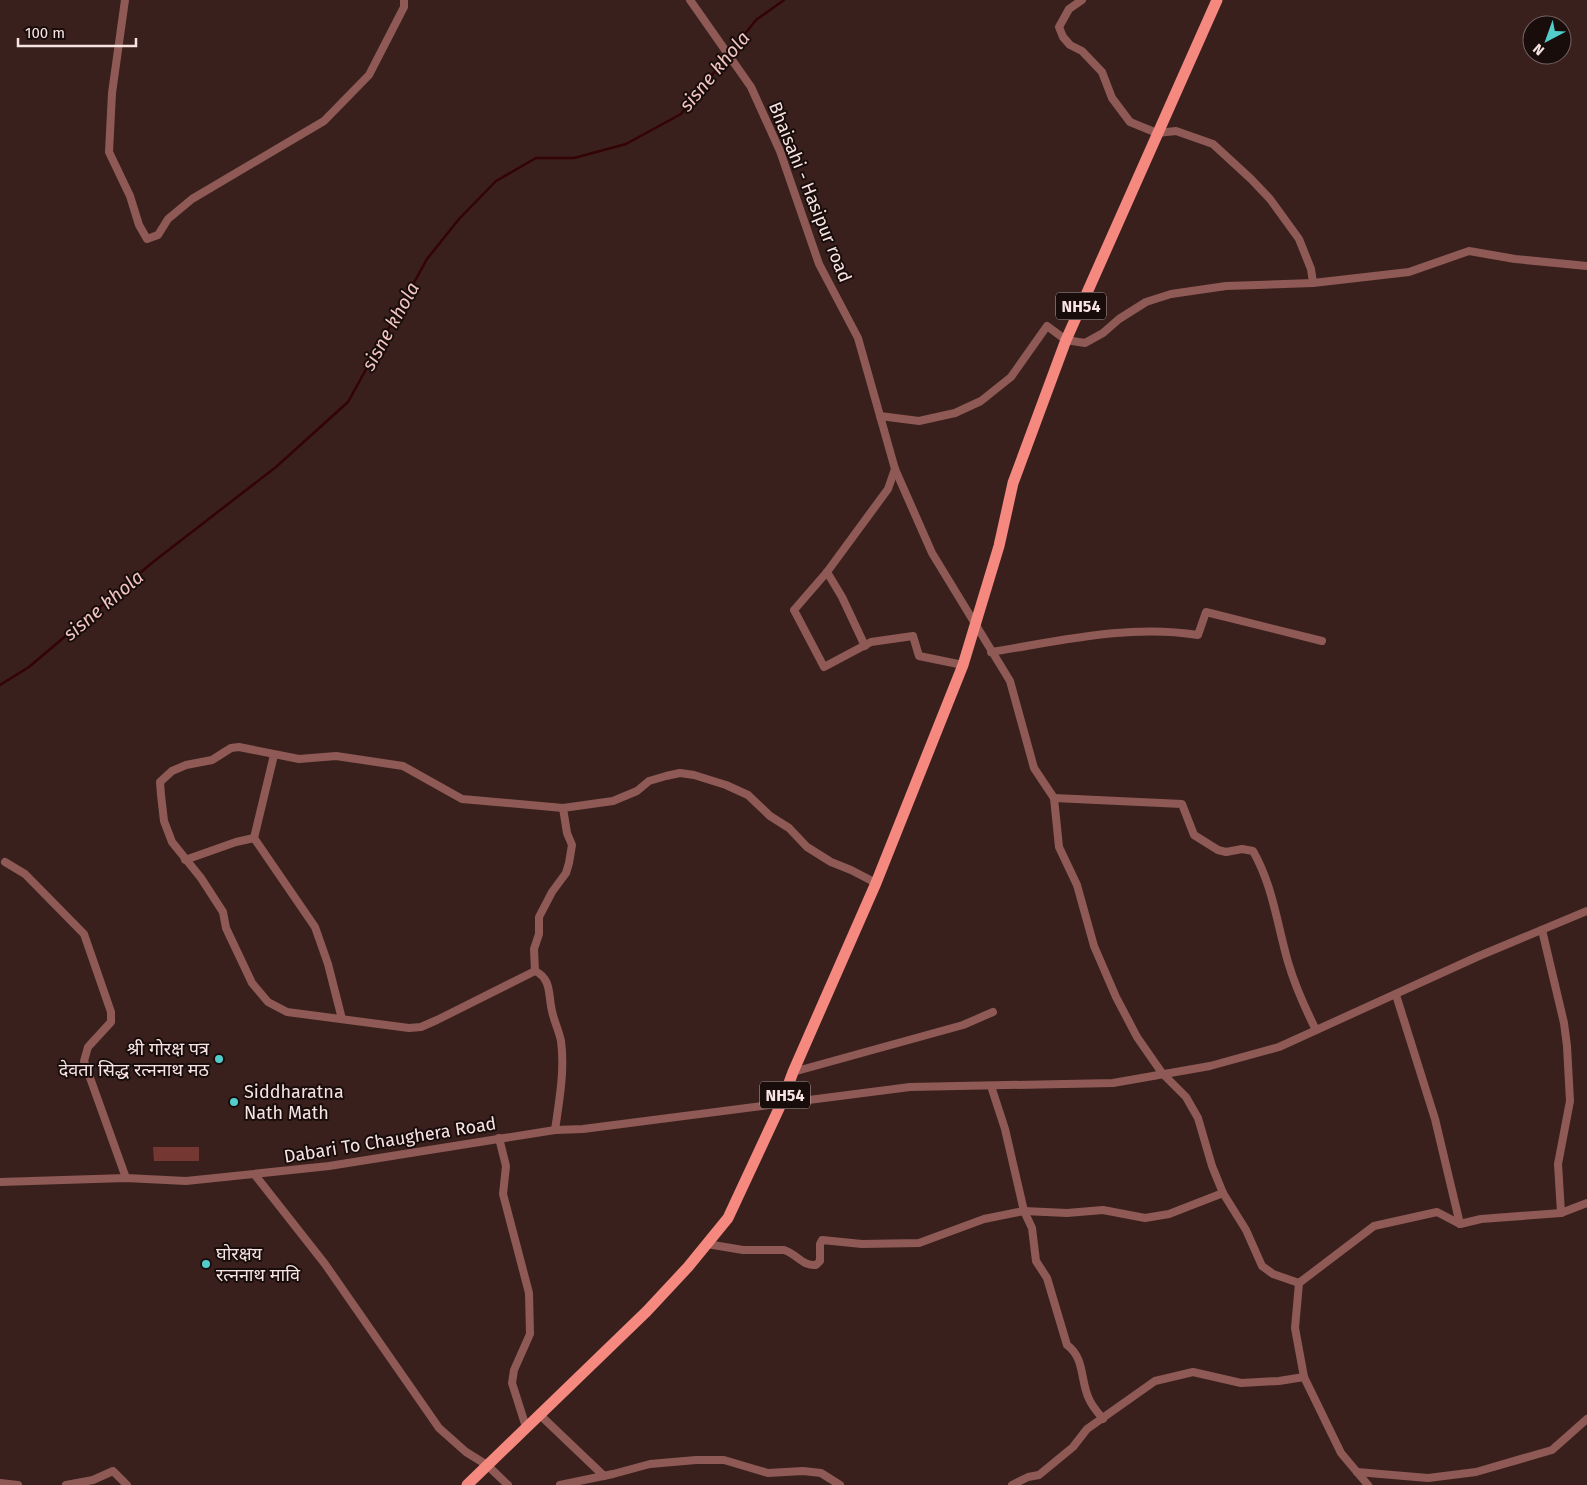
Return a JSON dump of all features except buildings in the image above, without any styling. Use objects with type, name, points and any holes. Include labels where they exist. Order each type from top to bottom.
[{"type":"main road","name":"NH54","points":[[468,1485],[647,1311],[728,1218],[782,1102],[793,1072],[876,883],[963,666],[999,546],[1016,473],[1066,340],[1217,0]]},
{"type":"street","points":[[125,0],[112,93],[109,152],[130,196],[139,225],[147,238],[158,235],[168,219],[192,199],[324,121],[368,75],[404,7],[404,0]]},
{"type":"street","name":"Bhaisahi - Hasipur road","points":[[690,0],[751,87],[780,151],[820,264],[858,338],[895,469],[932,552],[1010,681],[1034,768],[1054,798]]},
{"type":"street","points":[[1082,0],[1068,9],[1059,27],[1063,37],[1070,45],[1082,51],[1102,72],[1112,98],[1130,122],[1157,133],[1176,131],[1214,144],[1270,199],[1299,239],[1311,269],[1313,283]]},
{"type":"street","points":[[880,416],[919,421],[955,413],[981,401],[1011,377],[1047,326],[1066,340],[1085,342],[1103,334],[1119,319],[1146,302],[1171,294],[1226,286],[1313,283],[1409,272],[1469,251],[1515,259],[1587,266]]},
{"type":"street","points":[[895,469],[888,489],[827,572],[794,610],[824,667],[872,642],[913,636],[919,656],[963,666]]},
{"type":"street","points":[[827,572],[842,597],[865,646]]},
{"type":"street","points":[[991,652],[1101,634],[1141,630],[1198,635],[1206,612],[1322,641]]},
{"type":"street","points":[[535,971],[421,1027],[395,1027],[287,1012],[268,1002],[252,983],[226,928],[223,912],[201,878],[172,842],[164,821],[160,782],[163,777],[186,765],[212,760],[231,748],[239,747],[299,760],[336,756],[396,764],[403,766],[462,799],[563,808],[613,802],[638,791],[650,781],[680,773],[694,775],[726,785],[748,796],[770,816],[789,828],[807,848],[831,862],[876,883]]},
{"type":"street","points":[[274,755],[254,838],[315,927],[328,964],[342,1019]]},
{"type":"street","points":[[1299,1283],[1273,1274],[1262,1266],[1246,1230],[1223,1193],[1212,1166],[1198,1118],[1186,1098],[1162,1073],[1137,1037],[1094,946],[1077,885],[1059,847],[1054,798],[1182,804],[1194,835],[1218,850],[1253,852],[1265,872],[1289,964],[1302,1000],[1316,1030]]},
{"type":"street","points":[[535,971],[534,950],[539,934],[539,918],[552,892],[566,873],[569,863],[572,845],[567,833],[563,808]]},
{"type":"street","points":[[185,860],[236,842],[254,838]]},
{"type":"street","points":[[5,862],[25,874],[84,934],[111,1012],[111,1022],[88,1047],[84,1061],[126,1178]]},
{"type":"street","name":"Dabari To Chaughera Road","points":[[0,1182],[126,1178],[186,1181],[339,1165],[555,1130],[583,1129],[910,1087],[1113,1083],[1210,1066],[1279,1047],[1587,911]]},
{"type":"street","points":[[1542,930],[1564,1023],[1567,1046],[1570,1101],[1558,1164],[1562,1213]]},
{"type":"street","points":[[535,971],[542,975],[548,983],[552,1010],[561,1042],[560,1098],[555,1130]]},
{"type":"street","points":[[1396,995],[1435,1120],[1460,1224]]},
{"type":"street","points":[[793,1072],[963,1025],[993,1012]]},
{"type":"street","points":[[991,1086],[1005,1129],[1024,1211],[1032,1228],[1036,1262],[1047,1278],[1067,1345],[1074,1351],[1080,1364],[1089,1400],[1103,1419]]},
{"type":"street","points":[[500,1138],[506,1166],[503,1194],[529,1293],[530,1334],[514,1370],[512,1383],[526,1427]]},
{"type":"street","points":[[255,1174],[325,1264],[439,1428],[466,1452],[487,1465],[508,1485]]},
{"type":"street","points":[[707,1244],[743,1250],[784,1250],[790,1252],[808,1266],[816,1265],[820,1261],[820,1244],[822,1240],[862,1244],[919,1243],[984,1219],[1024,1211],[1068,1213],[1104,1210],[1145,1218],[1169,1214],[1223,1193]]},
{"type":"street","points":[[1368,1485],[1340,1453],[1304,1377],[1295,1328],[1299,1283],[1374,1226],[1437,1212],[1460,1224],[1506,1216],[1562,1213],[1587,1204]]},
{"type":"street","points":[[1012,1485],[1028,1477],[1039,1475],[1073,1447],[1087,1429],[1155,1381],[1193,1372],[1241,1383],[1279,1381],[1304,1377]]},
{"type":"street","points":[[539,1414],[604,1476]]},
{"type":"street","points":[[1357,1472],[1428,1478],[1476,1472],[1552,1450],[1587,1419]]},
{"type":"street","points":[[560,1485],[650,1464],[724,1460],[768,1473],[803,1471],[821,1473],[840,1485]]},
{"type":"street","points":[[66,1485],[94,1480],[113,1471],[127,1485]]},
{"type":"street","points":[[0,1483],[18,1485]]},
{"type":"shaded area","points":[[153,1147],[199,1147],[199,1161],[154,1161]]},
{"type":"waterway","name":"sisne khola","points":[[0,685],[29,667],[153,562],[276,467],[348,402],[427,259],[459,219],[496,181],[536,158],[574,158],[626,144],[681,114],[756,20],[784,0]]},
{"type":"place","name":"श्री गोरक्ष पत्र देवता सिद्ध रत्ननाथ मठ","points":[[219,1059]]},
{"type":"place","name":"Siddharatna Nath Math","points":[[234,1102]]},
{"type":"place","name":"घोरक्षय रत्ननाथ मावि","points":[[206,1264]]}]
